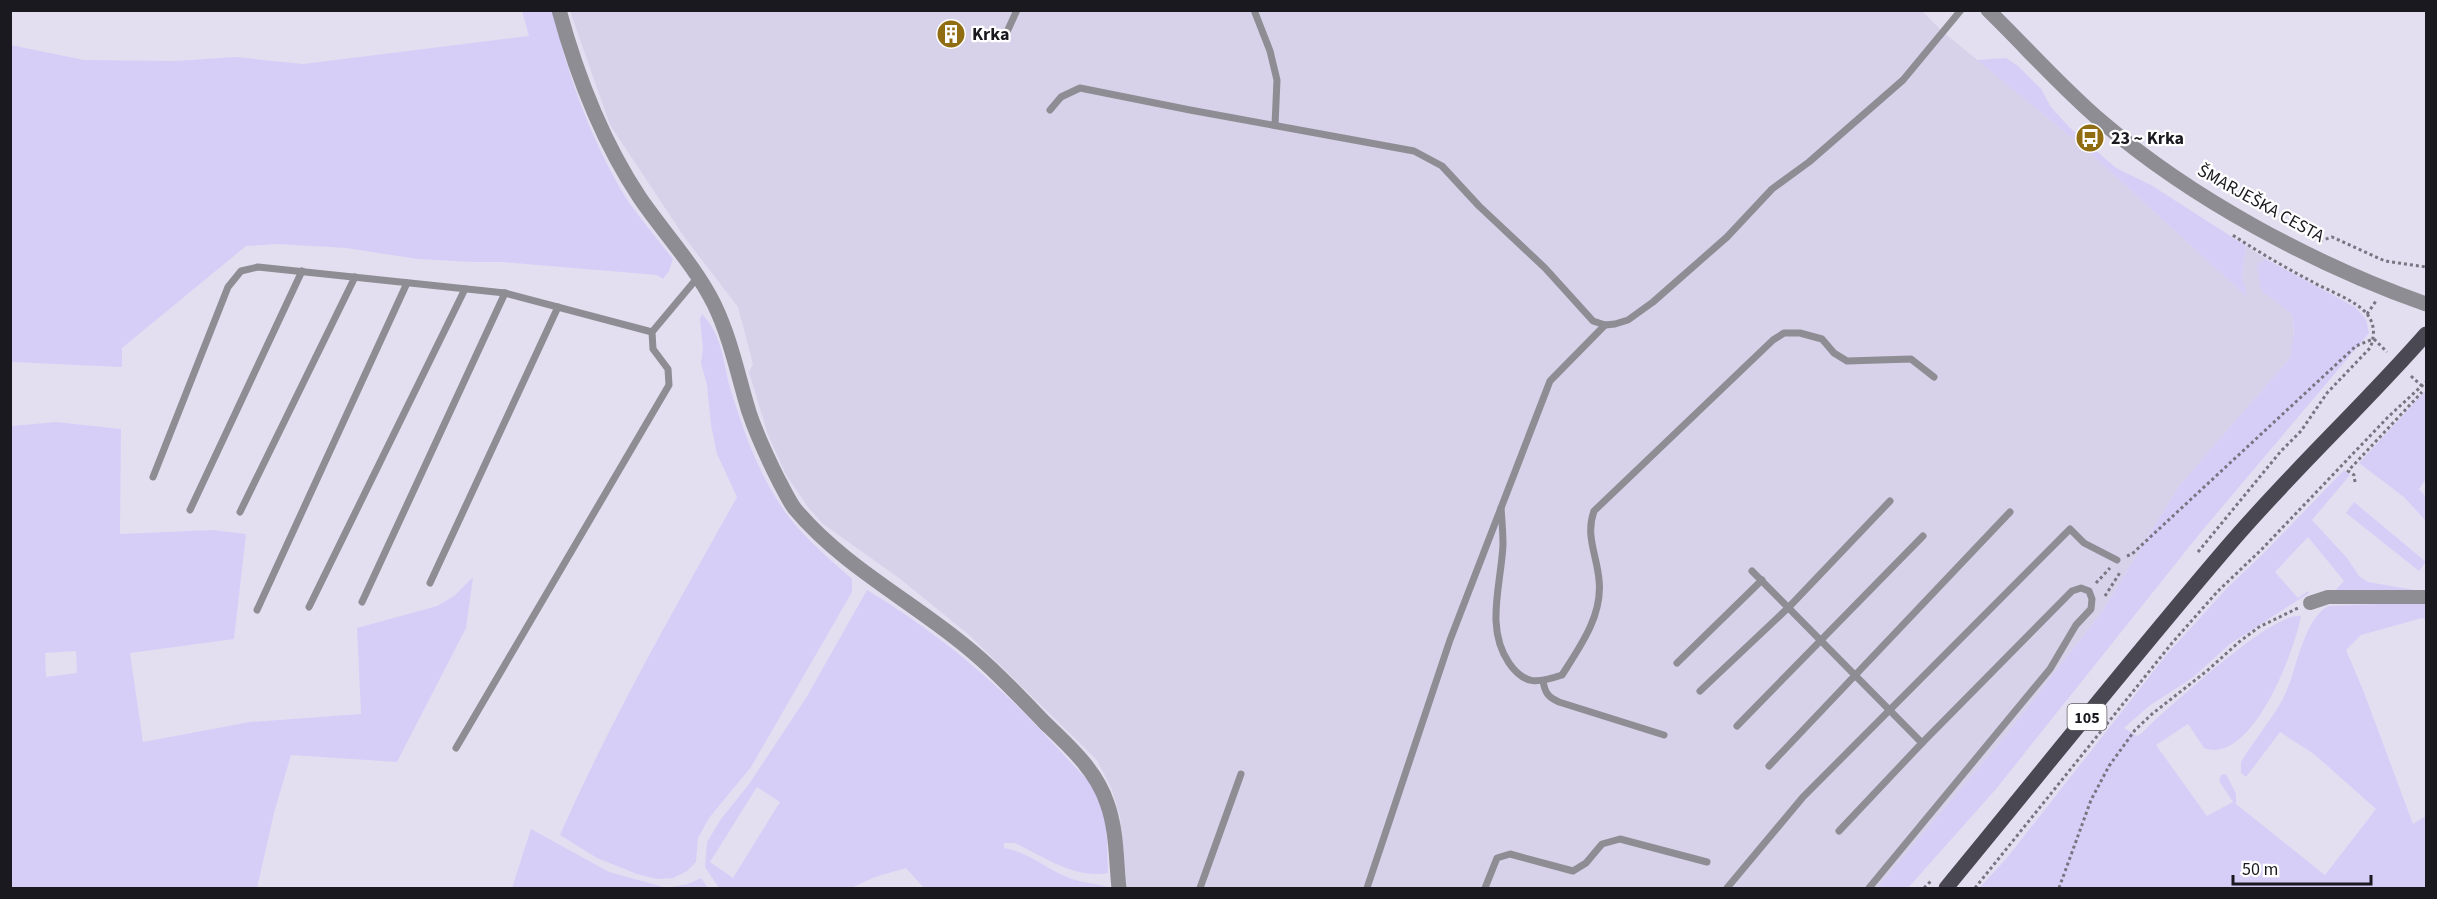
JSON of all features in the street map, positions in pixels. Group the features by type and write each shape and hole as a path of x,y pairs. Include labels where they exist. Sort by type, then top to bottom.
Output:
{"main road":[{"name":"105","path":"1946,888 2228,545 2297,469 2427,334"}],"street":[{"path":"559,10 566,37 599,127 612,153 641,199 707,290 726,332 749,413 767,459 794,507 827,543 963,644 1073,750 1099,784 1107,802 1112,819 1119,888"},
{"name":"ŠMARJEŠKA CESTA","path":"1988,10 2102,122 2176,177 2279,239 2384,289 2427,304"},
{"path":"2310,603 2328,597 2427,597"}],"lane":[{"path":"1006,34 1017,10"},
{"path":"1254,10 1270,51 1277,80 1275,125"},
{"path":"1050,110 1061,97 1080,88 1190,111 1414,151 1442,166 1479,206 1545,268 1593,321 1605,325 1628,320 1653,302 1727,237 1772,189 1809,162 1903,80 1961,10"},
{"path":"153,477 228,287 241,271 258,267 505,293 652,332"},
{"path":"190,510 302,271"},
{"path":"240,512 355,277"},
{"path":"456,748 669,385 668,369 652,349 652,332 698,277"},
{"path":"257,610 407,283"},
{"path":"309,607 465,289"},
{"path":"362,602 505,293"},
{"path":"430,583 558,307"},
{"path":"1367,888 1450,640 1550,381 1605,325"},
{"path":"1501,508 1503,546 1496,595 1498,645 1515,671 1526,680 1543,681 1562,675 1590,628 1596,611 1599,581 1591,548 1589,523 1594,511 1773,340 1784,333 1800,333 1822,339 1834,353 1847,361 1911,359 1934,377"},
{"path":"1700,691 1788,607 1890,501"},
{"path":"1769,766 2010,512"},
{"path":"1727,888 1803,797 2070,529 2084,543 2117,560"},
{"path":"1737,726 1923,536"},
{"path":"1752,571 1922,743"},
{"path":"1677,663 1762,580"},
{"path":"1839,831 2072,591 2081,588 2089,591 2092,599 2091,609 2076,625 2050,669 1869,888"},
{"path":"1543,681 1544,691 1549,698 1664,735"},
{"path":"1200,888 1241,774"},
{"path":"1485,888 1497,858 1510,854 1573,871 1586,863 1602,843 1620,839 1707,861"}],"path":[{"path":"2227,231 2360,307 2373,326 2374,339 2370,348 2327,393 2301,431 2281,451"},
{"path":"2332,237 2385,261 2427,267"},
{"path":"2100,603 2132,554 2356,346 2374,339"},
{"path":"1975,888 2172,643 2388,417 2427,382"},
{"path":"2355,482 2354,475 2349,471 2422,392"},
{"path":"2089,591 2117,560 2132,554"},
{"path":"2060,888 2091,800 2109,766 2135,730 2252,632 2310,603"}],"shaded area":[{"path":"522,11 553,11 574,84 603,157 628,201 673,259 663,279 657,275 502,262 418,259 346,248 278,244 246,246 122,348 122,367 11,362 11,45 84,60 175,61 236,57 303,64 529,36"},
{"name":"Krka","path":"570,11 1922,11 1942,31 2088,151 2246,296 2242,275 2246,246 2266,259 2257,265 2292,314 2294,341 2290,358 2179,486 2103,610 2006,735 1877,888 1127,888 1120,817 1112,790 1097,760 968,634 899,578 823,524 786,475 767,432 749,372 753,364 738,307 685,238 610,125"},
{"path":"2006,58 2018,66 2041,89 2051,107 2069,127 2116,168 2151,185 2246,246 2242,275 2247,297 2088,151 1977,60"},
{"path":"2266,259 2355,307 2366,319 2369,333 2201,532 1996,789 1908,888 1877,888 2006,735 2103,610 2179,486 2290,358 2294,334 2292,314 2261,290 2257,264"},
{"path":"702,314 719,342 729,383 751,448 776,499 818,549 852,579 852,592 751,767 709,818 698,838 696,862 687,871 673,878 657,879 637,874 597,858 560,835 622,706 737,497 717,454 711,425 707,385 701,363 703,348 700,319"},
{"path":"2426,390 2426,479 2419,489 2426,497 2426,521 2404,497 2359,463"},
{"path":"56,422 121,429 120,534 213,530 246,534 234,639 130,653 143,742 250,722 361,714 357,628 437,606 454,596 473,577 466,628 397,762 291,755 274,813 257,888 11,888 11,426","holes":["76,651 77,673 46,677 45,653"]},
{"path":"2344,470 2350,475 2312,520 2347,558 2359,576 2368,582 2426,592 2334,592 2344,581 2308,537 2275,572 2298,598 2308,591 2309,593 2230,644 2192,678 2149,706 2124,728 2137,736 2249,641 2287,618 2301,616 2290,654 2268,702 2239,740 2222,749 2204,748 2188,724 2156,745 2207,816 2233,802 2219,781 2221,775 2226,774 2236,794 2236,804 2325,875 2376,809 2314,754 2280,732 2246,777 2241,773 2241,762 2280,704 2291,680 2305,637 2319,614 2328,606 2426,602 2426,620 2422,618 2361,635 2346,650 2413,824 2426,816 2426,888 1979,888 2006,859 2167,654 2228,587"},
{"path":"2354,502 2426,562 2419,571 2346,513"},
{"path":"867,590 896,608 947,645 995,685 1079,771 1099,798 1105,821 1108,873 1084,873 1072,870 1015,843 1004,843 1004,848 1022,853 1072,879 1109,888 924,888 906,868 875,877 851,888 719,888 705,867 707,842 806,698","holes":["757,787 780,802 733,878 710,862"]},
{"path":"531,829 609,872 667,888 512,888"},
{"path":"701,878 708,888 667,888 688,884"}],"place":[{"name":"Krka","path":"951,34"},
{"name":"23 ~ Krka","path":"2090,138"}]}
